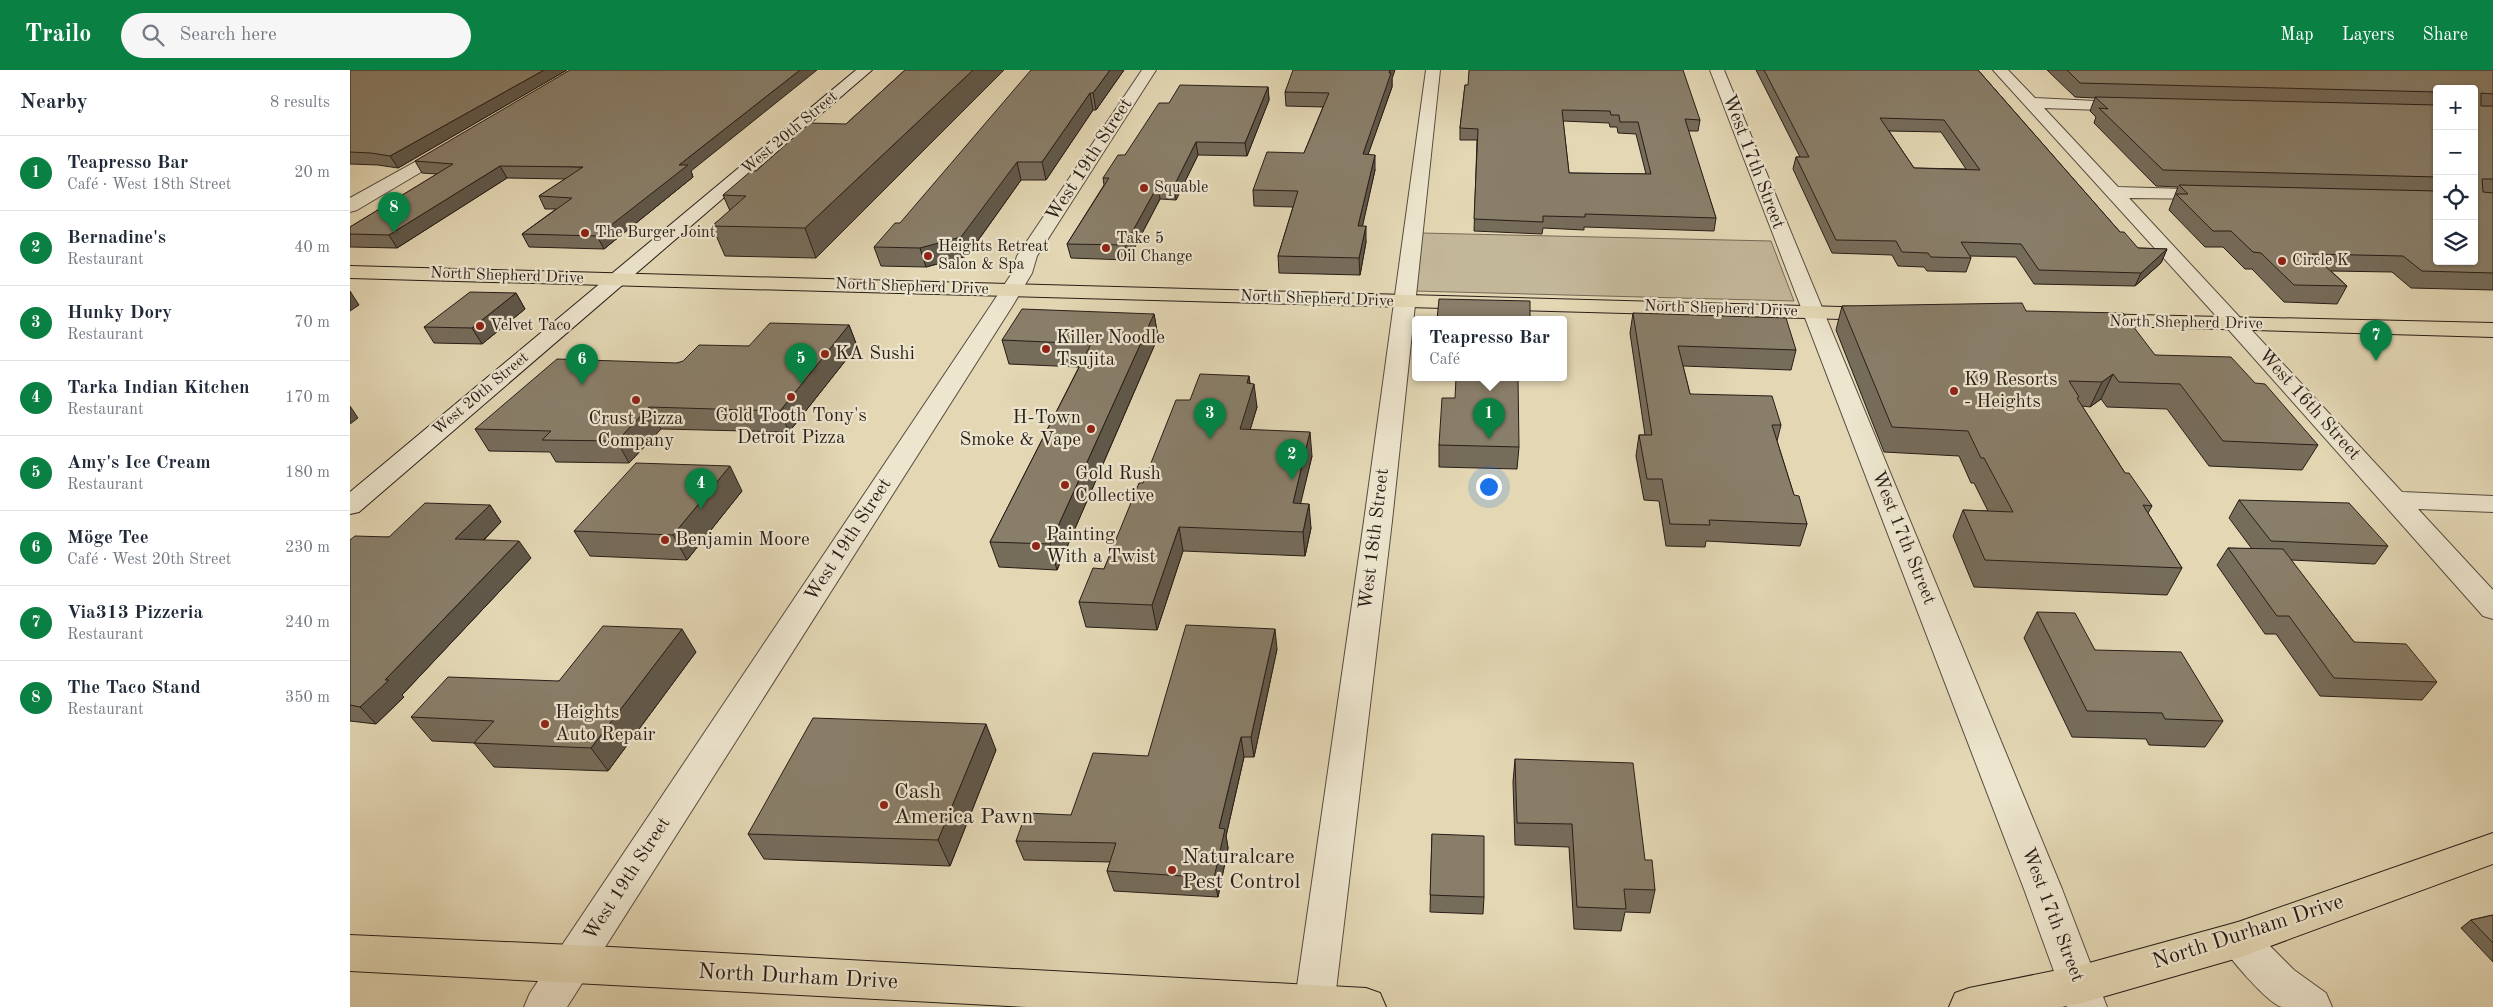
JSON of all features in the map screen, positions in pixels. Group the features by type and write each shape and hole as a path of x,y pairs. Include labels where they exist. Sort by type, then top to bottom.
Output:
{"main road":[{"name":"North Shepherd Drive","path":"350,272 1898,314"},
{"name":"North Shepherd Drive","path":"2070,320 2493,330"},
{"name":"North Durham Drive","path":"1969,1007 2082,996 2493,848"},
{"name":"North Durham Drive","path":"350,953 573,963 1314,1006 1366,1007"}],"street":[{"name":"West 20th Street","path":"350,506 864,70"},
{"name":"West 19th Street","path":"544,1007 1022,273 1027,256 1149,70"},
{"name":"West 18th Street","path":"1314,1006 1433,70"},
{"name":"West 17th Street","path":"1717,70 2043,889 2082,996"},
{"name":"West 16th Street","path":"2000,70 2236,324 2493,609"},
{"path":"2031,103 2150,106"},
{"path":"350,206 462,140"},
{"path":"2113,192 2228,195"},
{"path":"2395,500 2493,504"},
{"path":"2238,940 2280,983 2312,1007"}],"shaded area":[{"path":"1421,233 1771,241 1794,301 1414,291"}],"building":[{"path":"350,70 544,70 390,156 350,152"},
{"path":"570,70 800,70 679,165 688,165 597,236 522,234 572,198 539,196 583,167 500,166 389,235 350,234 350,227 453,164 415,161"},
{"path":"905,70 973,70 805,228 712,226 746,196 723,195 751,171 756,171 810,123 846,124"},
{"path":"1031,70 1110,70 1093,93 1090,93 1042,162 1017,162 961,237 920,248 874,247 895,223 900,223"},
{"path":"1293,70 1390,70 1389,73 1391,73 1363,154 1375,155 1358,226 1366,226 1359,258 1278,256 1298,191 1253,190 1267,152 1304,153 1329,93 1285,92"},
{"path":"1469,70 1683,70 1700,120 1685,119 1716,218 1585,214 1585,217 1543,216 1543,222 1474,219 1478,129 1460,128 1465,85 1468,85","holes":["1562,110 1610,111 1611,115 1619,115 1620,122 1638,122 1651,174 1569,173"]},
{"path":"1764,70 1978,70 2120,232 2124,232 2138,248 2167,249 2141,273 2039,270 2021,244 1961,242 1971,258 1931,257 1928,253 1902,252 1896,241 1836,240 1796,157 1809,157","holes":["1880,118 1944,120 1980,170 1914,168"]},
{"path":"2067,70 2493,70 2493,94 2481,93 2481,106 2493,106 2493,179 2482,179 2483,192 2493,193 2493,273 2422,271 2403,256 2312,254 2347,286 2294,285 2261,253 2253,252 2231,231 2213,231 2176,194 2188,194 2179,185 2433,191 2433,265 2478,265 2478,85 2433,85 2433,92 2080,83"},
{"path":"1180,85 1268,87 1245,143 1196,142 1174,186 1158,185 1125,245 1067,244 1109,178 1103,178 1118,155 1125,155 1159,103 1169,103"},
{"path":"2095,97 2433,105 2433,177 2163,170 2099,108 2108,109"},
{"path":"470,292 516,293 472,328 424,327"},
{"path":"1439,299 1530,301 1530,316 1437,316"},
{"path":"2022,303 2026,311 2123,313 2155,355 2231,357 2255,383 2265,384 2318,445 2223,441 2180,384 2119,382 2113,374 2102,382 2069,381 2079,397 2077,398 2125,473 2129,473 2152,506 2143,505 2182,568 1985,560 1963,510 2013,512 1984,458 1981,458 1968,431 1892,427 1842,306"},
{"path":"1022,309 1154,314 1050,544 990,542 1091,344 1002,340"},
{"path":"1633,313 1786,318 1796,350 1678,346 1690,394 1772,396 1781,425 1772,425 1794,495 1799,496 1807,524 1709,520 1710,525 1670,524 1662,479 1647,479 1639,435 1652,435"},
{"path":"770,323 849,325 780,411 649,407 617,441 542,440 551,431 475,429 557,359 677,363 683,361 699,345 749,346"},
{"path":"1200,374 1249,376 1247,383 1254,384 1240,429 1310,432 1293,503 1309,504 1303,532 1179,527 1152,605 1079,602 1093,568 1104,569 1139,483 1143,483 1176,400 1190,400"},
{"path":"1456,381 1518,381 1519,447 1439,445 1442,398 1455,398"},
{"path":"636,463 730,466 673,535 574,531"},
{"path":"2239,500 2349,503 2388,546 2271,541"},
{"path":"425,503 490,505 455,539 519,541 385,680 389,680 360,707 350,705 350,540 355,536 389,537"},
{"path":"2228,548 2283,549 2354,642 2406,644 2437,682 2334,678 2289,616 2277,616"},
{"path":"2037,612 2075,613 2095,650 2181,652 2223,721 2165,719 2162,713 2087,711"},
{"path":"1186,625 1275,629 1251,737 1241,737 1219,828 1225,829 1214,878 1107,871 1116,843 1016,841 1026,813 1071,815 1093,753 1148,756"},
{"path":"603,626 682,629 591,748 474,743 494,721 411,717 448,677 559,681"},
{"name":"Cash America Pawn","path":"813,718 986,724 938,840 748,834"},
{"path":"1515,759 1633,763 1645,860 1652,860 1655,890 1624,889 1626,909 1577,907 1572,824 1517,823"},
{"path":"1432,834 1484,836 1484,897 1430,895"},
{"path":"2493,915 2493,943 2471,920"}],"place":[{"name":"Squable","path":"1144,188"},
{"name":"The Taco Stand","path":"394,233"},
{"name":"The Burger Joint","path":"585,233"},
{"name":"Take 5 Oil Change","path":"1106,248"},
{"name":"Heights Retreat Salon & Spa","path":"928,256"},
{"name":"Circle K","path":"2282,261"},
{"name":"Velvet Taco","path":"480,326"},
{"name":"Killer Noodle Tsujita","path":"1046,349"},
{"name":"KA Sushi","path":"825,354"},
{"name":"Via313 Pizzeria","path":"2376,361"},
{"name":"Amy's Ice Cream","path":"801,384"},
{"name":"Möge Tee","path":"582,385"},
{"name":"K9 Resorts - Heights","path":"1954,391"},
{"name":"Gold Tooth Tony's Detroit Pizza","path":"791,397"},
{"name":"Crust Pizza Company","path":"636,400"},
{"name":"H-Town Smoke & Vape","path":"1091,429"},
{"name":"Hunky Dory","path":"1210,439"},
{"name":"Teapresso Bar","path":"1489,439"},
{"name":"Bernadine's","path":"1292,480"},
{"name":"Gold Rush Collective","path":"1065,485"},
{"name":"Tarka Indian Kitchen","path":"701,509"},
{"name":"Benjamin Moore","path":"665,540"},
{"name":"Painting With a Twist","path":"1036,546"},
{"name":"Heights Auto Repair","path":"545,724"},
{"name":"Cash America Pawn","path":"884,805"},
{"name":"Naturalcare Pest Control","path":"1172,870"}]}
